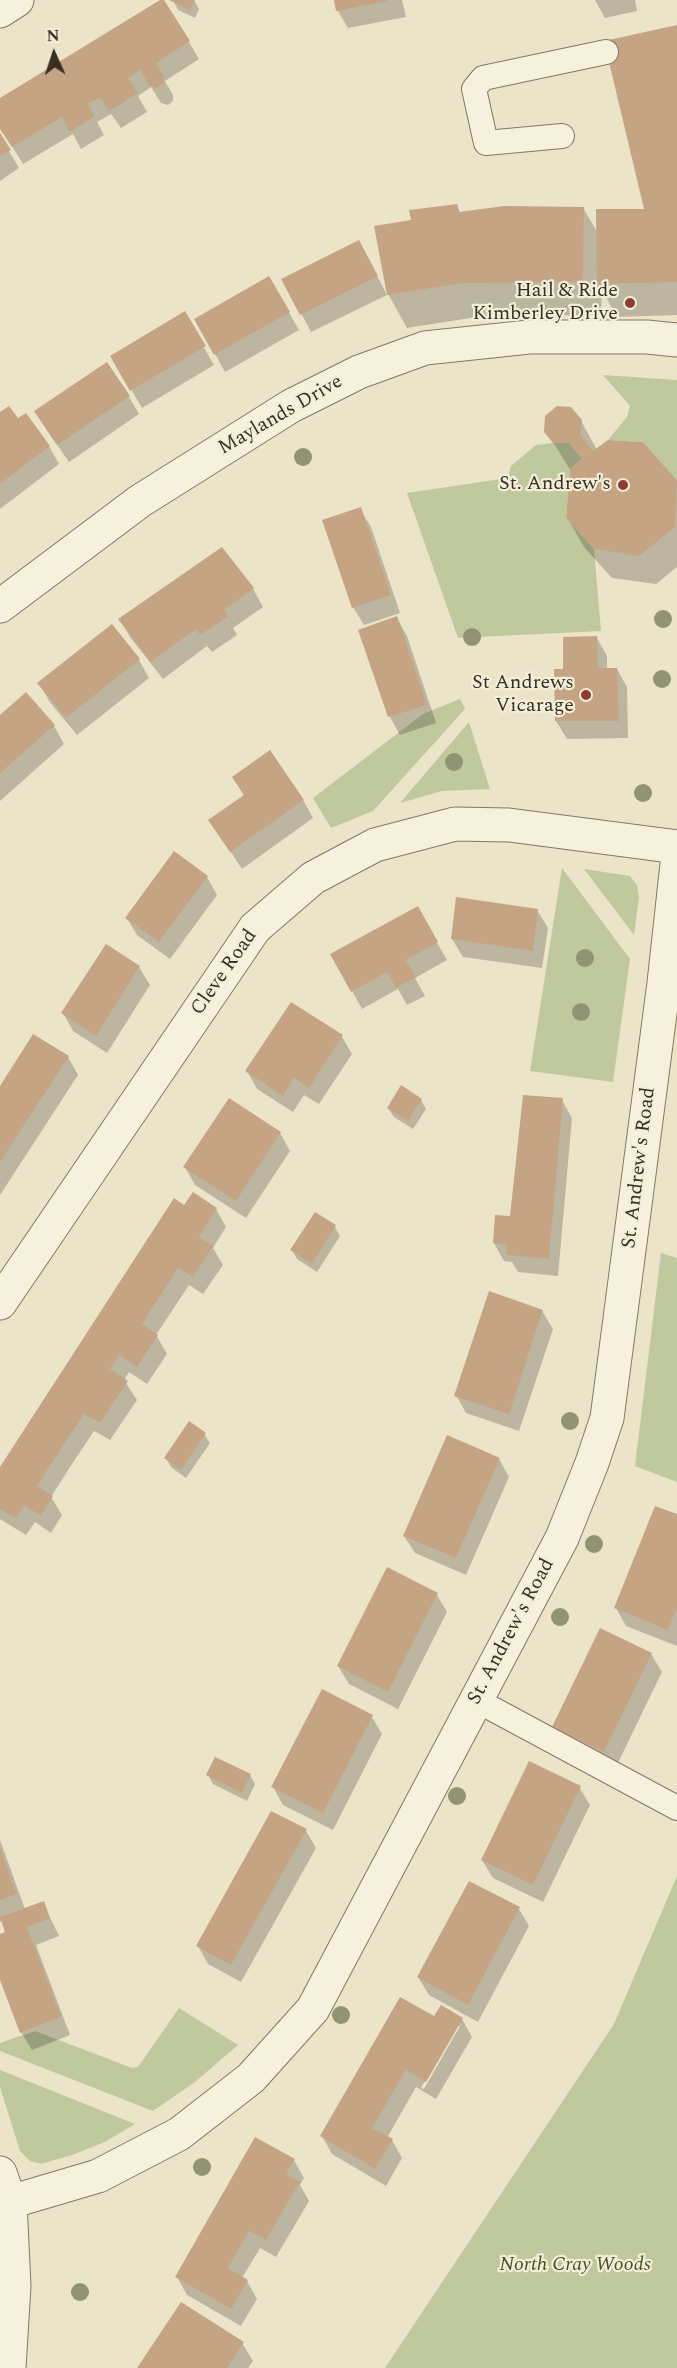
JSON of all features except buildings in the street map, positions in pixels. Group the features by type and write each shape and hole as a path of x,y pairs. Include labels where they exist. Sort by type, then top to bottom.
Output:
{"street":[{"path":"0,11 16,0"},
{"name":"Maylands Drive","path":"0,606 140,501 291,406 359,372 425,348 529,337 647,337 677,340"},
{"name":"Cleve Road","path":"0,1303 255,928 313,878 375,845 455,824 509,825 677,847"},
{"name":"St. Andrew's Road","path":"5,2187 98,2176 179,2134 251,2078 313,2009 562,1538 607,1418 664,983 677,864"},
{"path":"5,2187 14,2286 9,2368"}],"lane":[{"path":"561,136 486,143 474,89 483,78 606,52"},
{"path":"476,1700 677,1808"}],"green space":[{"path":"603,375 677,380 677,480 643,442 608,440 627,417 630,406"},
{"path":"569,443 582,459 570,469 566,518 594,549 601,631 458,638 407,493 508,478 511,466 536,445"},
{"path":"460,699 465,709 373,811 331,828 313,798 423,714"},
{"path":"469,722 490,789 442,791 400,803"},
{"path":"562,868 630,959 613,1082 530,1071"},
{"path":"584,869 630,876 637,885 639,897 634,935"},
{"path":"661,1253 677,1258 677,1482 635,1466"},
{"name":"North Cray Woods","path":"677,1876 677,2368 385,2368 614,2024"},
{"path":"179,2008 238,2045 195,2082 153,2111 0,2051 0,2043 35,2031 132,2068 138,2067"},
{"path":"0,2070 135,2124 105,2142 72,2155 41,2164 30,2161 20,2151 0,2087"}],"place":[{"name":"Hail & Ride Kimberley Drive","path":"630,303"},
{"name":"St. Andrew's","path":"623,485"},
{"name":"St Andrews Vicarage","path":"586,695"}]}
